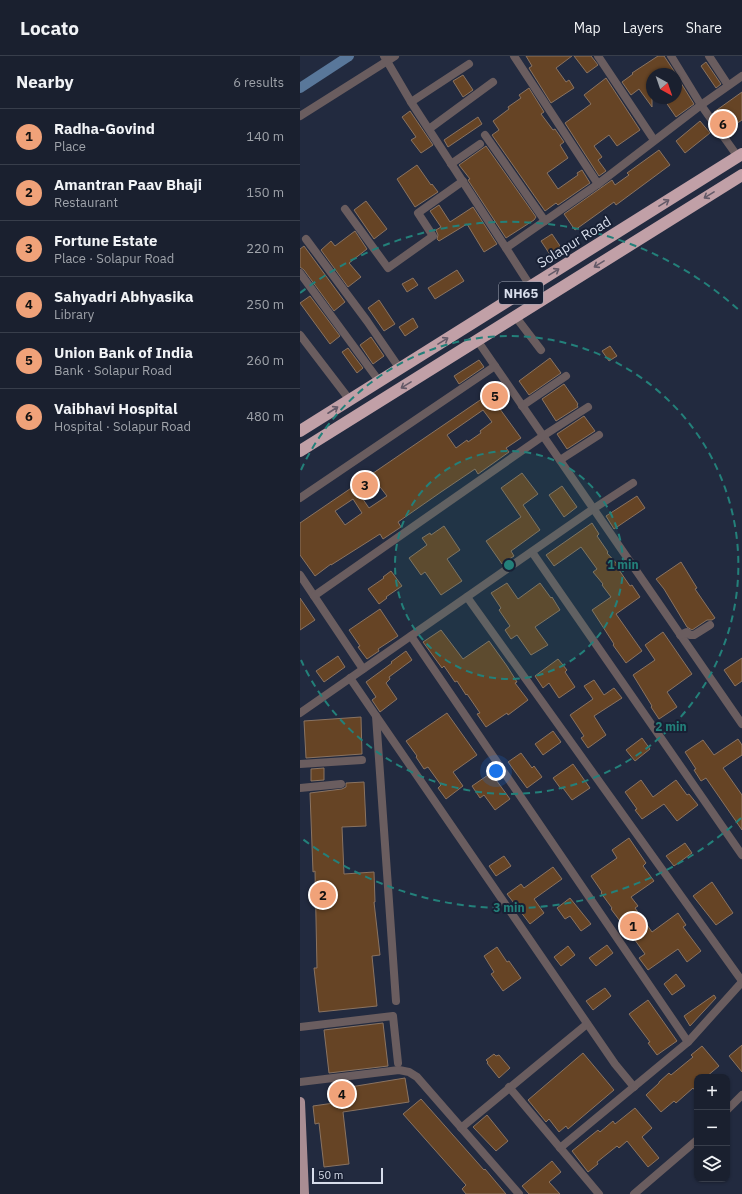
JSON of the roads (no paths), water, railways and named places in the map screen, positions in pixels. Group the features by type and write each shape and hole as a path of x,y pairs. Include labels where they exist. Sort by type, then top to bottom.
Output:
{"highway":[{"name":"Solapur Road","path":"300,431 740,155"},
{"name":"NH65","path":"300,451 742,174"}],"main road":[{"path":"300,1102 304,1194"}],"street":[{"path":"514,56 598,184"},
{"path":"598,56 654,140"},
{"path":"671,56 701,105 740,155"},
{"path":"709,56 728,85"},
{"path":"300,116 389,58 411,102 530,287"},
{"path":"411,102 469,64"},
{"path":"506,248 598,184 654,140 742,76"},
{"path":"429,129 493,82"},
{"path":"485,136 544,221"},
{"path":"452,164 480,144"},
{"path":"345,209 388,268 433,236 418,213 463,181"},
{"path":"306,239 368,321 400,369"},
{"path":"300,273 380,381"},
{"path":"515,316 541,350"},
{"path":"300,335 349,399"},
{"path":"477,340 742,724"},
{"path":"300,498 495,366"},
{"path":"522,406 566,376"},
{"path":"314,596 543,436 588,407"},
{"path":"560,460 599,435"},
{"path":"300,713 593,509 633,483"},
{"path":"532,552 742,855"},
{"path":"300,574 363,669"},
{"path":"467,597 742,981 688,1042 560,1148"},
{"path":"680,635 687,632 690,635 694,635 710,625"},
{"path":"411,636 688,1042"},
{"path":"350,678 587,1024 615,1064 634,1087"},
{"path":"376,716 396,1001"},
{"path":"300,764 362,760"},
{"path":"300,788 341,784"},
{"path":"300,1027 393,1016 398,1063"},
{"path":"461,1128 587,1024"},
{"path":"300,1082 399,1070 409,1072 417,1078 519,1194"},
{"path":"509,1087 599,1194"},
{"path":"730,1107 742,1095"},
{"path":"634,1194 694,1143"},
{"path":"300,1192 304,1194"}],"waterway":[{"path":"300,88 349,56"}],"place":[{"name":"Vaibhavi Hospital","path":"723,124"},
{"name":"Union Bank of India","path":"495,396"},
{"name":"Fortune Estate","path":"365,485"},
{"name":"Amantran Paav Bhaji","path":"323,895"},
{"name":"Radha-Govind","path":"633,926"},
{"name":"Sahyadri Abhyasika","path":"342,1094"}]}
